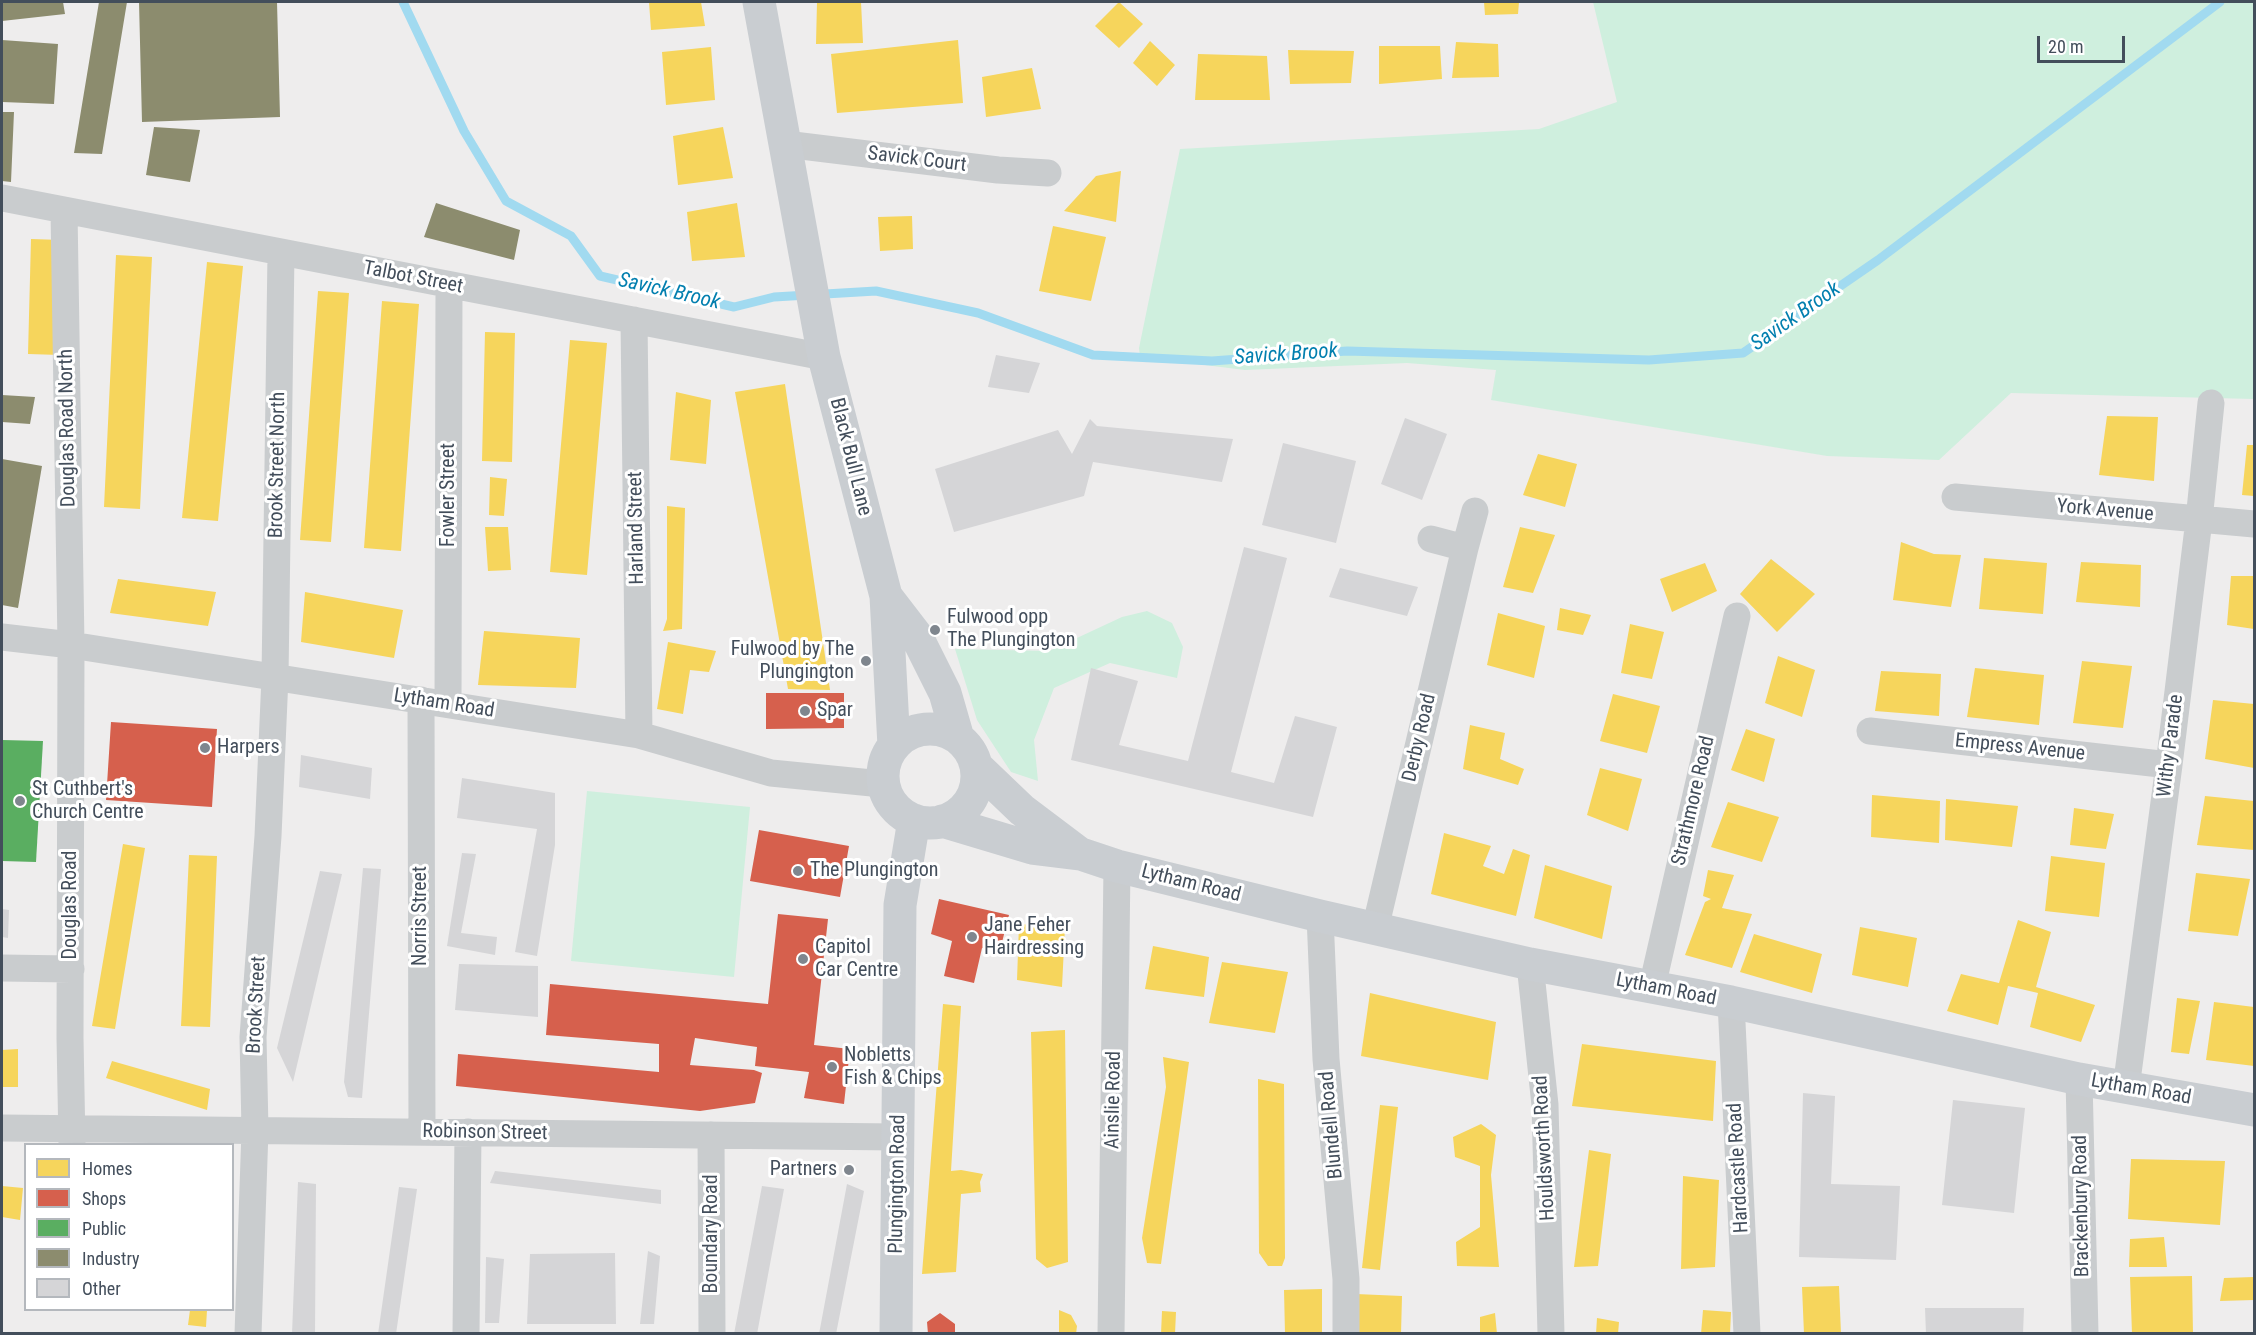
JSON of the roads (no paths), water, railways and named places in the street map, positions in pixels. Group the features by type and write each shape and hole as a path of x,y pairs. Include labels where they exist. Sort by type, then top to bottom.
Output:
{"street":[{"path":"759,2 785,144"},
{"name":"Savick Court","path":"785,144 998,170 1048,172"},
{"name":"Black Bull Lane","path":"785,144 824,357 886,596 894,746"},
{"name":"Talbot Street","path":"2,198 64,212 824,357"},
{"name":"Douglas Road North","path":"64,212 71,645"},
{"name":"Brook Street North","path":"275,677 281,253"},
{"name":"Fowler Street","path":"448,705 449,285"},
{"name":"Harland Street","path":"634,320 639,735"},
{"name":"Withy Parade","path":"2126,1088 2169,765 2211,404"},
{"name":"York Avenue","path":"1955,496 2254,524"},
{"name":"Derby Road","path":"1375,929 1475,512"},
{"path":"1431,539 1466,548"},
{"name":"Black Bull Lane","path":"886,596 916,635 945,693 958,738"},
{"name":"Strathmore Road","path":"1652,987 1737,616"},
{"name":"Lytham Road","path":"2,637 71,645 639,735 771,773 872,783 883,778"},
{"name":"Douglas Road","path":"71,645 70,1038 72,1136"},
{"name":"Brook Street","path":"248,1334 242,1222 255,1130 253,1038 268,836 275,677"},
{"name":"Norris Street","path":"421,700 422,1132"},
{"path":"924,729 942,730 958,738 970,750 977,767 976,787 968,805 952,818 928,820 898,811 887,796 883,778 885,761 894,746 907,734 924,729"},
{"name":"Empress Avenue","path":"1870,731 2169,765"},
{"name":"Lytham Road","path":"977,767 1022,810 1081,854"},
{"name":"Lytham Road","path":"928,820 1032,848 1081,854 1117,866 1320,916 1530,964 1731,1002 2079,1079 2254,1110"},
{"name":"Plungington Road","path":"896,1334 900,905 928,820"},
{"name":"Ainslie Road","path":"1111,1334 1117,866"},
{"name":"Blundell Road","path":"1320,916 1326,1059 1346,1279 1346,1334"},
{"name":"Houldsworth Road","path":"1530,964 1545,1105 1551,1334"},
{"path":"2,968 71,969"},
{"name":"Hardcastle Road","path":"1731,1002 1747,1334"},
{"name":"Brackenbury Road","path":"2079,1079 2085,1334"},
{"name":"Robinson Street","path":"2,1128 72,1136 255,1130 899,1137"},
{"path":"466,1334 468,1132"},
{"name":"Boundary Road","path":"711,1135 712,1334"}],"waterway":[{"name":"Savick Brook","path":"403,2 464,131 506,201 571,236 600,276 734,307 774,297 876,291 978,313 1093,355 1212,361 1347,351 1649,360 1743,353 1878,260 2220,2"}],"place":[{"name":"Fulwood opp The Plungington","path":"935,630"},
{"name":"Fulwood by The Plungington","path":"866,661"},
{"name":"Spar","path":"805,711"},
{"name":"Harpers","path":"205,748"},
{"name":"St Cuthbert's Church Centre","path":"20,801"},
{"name":"The Plungington","path":"798,871"},
{"name":"Jane Feher Hairdressing","path":"972,937"},
{"name":"Capitol Car Centre","path":"803,959"},
{"name":"Nobletts Fish & Chips","path":"832,1067"},
{"name":"Partners","path":"849,1170"}]}
